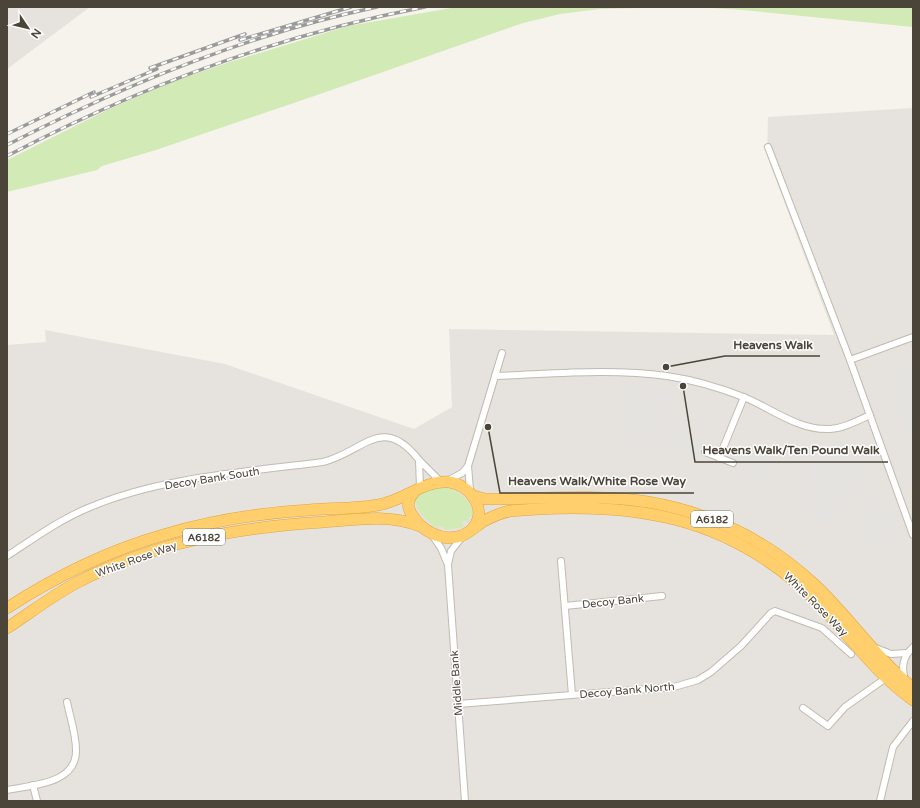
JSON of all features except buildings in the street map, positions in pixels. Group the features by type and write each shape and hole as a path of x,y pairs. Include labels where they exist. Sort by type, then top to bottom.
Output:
{"highway":[{"name":"White Rose Way","path":"7,608 66,573 110,552 161,535 237,517 378,505 393,502 417,490 443,482 457,484 472,495 485,499 601,498 648,502 686,511 723,523 761,543 786,561 832,601 910,685"},
{"name":"White Rose Way","path":"417,490 408,503 410,511 421,527"},
{"path":"469,531 478,519 479,512 472,495"},
{"name":"White Rose Way","path":"7,628 78,582 142,555 194,539 241,529 368,519 401,520 446,538 469,531 497,514 510,511 604,508 650,513 710,529 742,544 788,575 818,603 886,678 913,700"}],"street":[{"path":"768,148 850,360 913,535"},
{"path":"850,360 913,337"},
{"path":"472,495 468,484 468,466 502,353"},
{"path":"495,376 637,373 688,380 744,398 808,428 830,429 842,427 870,415"},
{"path":"719,458 744,398"},
{"name":"Decoy Bank South","path":"7,556 45,530 88,508 118,496 206,477 323,462 341,457 368,440 382,437 403,444 443,482"},
{"path":"705,452 733,463"},
{"path":"417,490 419,460"},
{"path":"443,482 462,473 468,466"},
{"name":"Middle Bank","path":"465,801 448,565 451,551 455,544 469,531"},
{"name":"Middle Bank","path":"431,533 441,548 448,565"},
{"path":"561,562 572,695"},
{"name":"Decoy Bank","path":"565,606 662,596"},
{"name":"Decoy Bank North","path":"458,704 674,687 698,680 724,662 771,613 775,611 822,628 850,654"},
{"path":"873,646 891,654 907,653"},
{"path":"910,685 902,666 907,653 913,647"},
{"path":"803,708 828,726 845,707 886,678"},
{"path":"7,790 57,780 67,772 75,762 76,750 67,702"},
{"path":"880,801 893,747 913,720"},
{"path":"33,785 37,801"}],"shaded area":[{"path":"7,7 90,7 7,69"},
{"path":"913,108 913,801 7,801 7,345 46,342 45,330 225,364 414,429 452,407 449,329 834,335 767,156 768,117"},
{"path":"910,367 913,369 912,449 885,376"},
{"path":"626,382 670,391 669,393 672,395 664,448 627,443 623,440 624,431 619,429"},
{"path":"677,417 689,422 687,436 708,445 702,460 667,447"},
{"path":"835,439 873,467 861,486 896,512 898,522 878,549 852,529 870,503 858,493 850,490 845,498 849,501 830,525 795,499 808,480 805,476"},
{"path":"735,444 776,460 764,486 728,472 736,457 730,454"}],"green space":[{"path":"457,7 683,7 600,9 560,14 523,23 156,150 102,166 97,170 7,192 7,160 107,110 174,81 230,62 348,26"},
{"path":"697,7 913,7 913,27 743,10"},
{"path":"441,487 452,490 463,496 470,505 472,517 470,516 468,523 465,520 462,522 464,527 445,530 445,528 438,526 437,528 424,517 417,507 415,502 416,497 420,493"}],"railway":[{"path":"240,40 351,7"},
{"path":"7,145 96,102 141,82 188,64 281,32 329,18 377,7"},
{"path":"7,156 107,108 210,66 316,32 425,7"},
{"path":"150,68 245,34"},
{"path":"91,97 157,69"},
{"path":"7,134 94,92"}],"place":[{"name":"Heavens Walk","path":"666,367"},
{"name":"Heavens Walk/Ten Pound Walk","path":"683,386"},
{"name":"Heavens Walk/White Rose Way","path":"488,427"}]}
